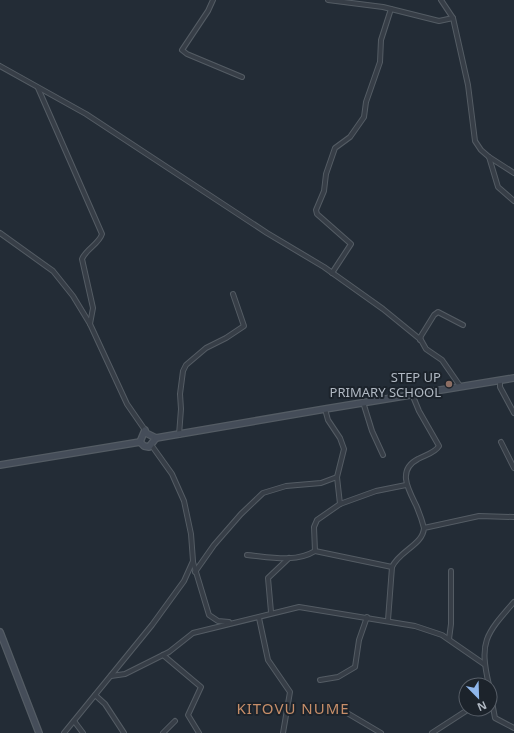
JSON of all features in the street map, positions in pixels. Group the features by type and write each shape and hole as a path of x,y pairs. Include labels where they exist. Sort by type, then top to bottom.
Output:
{"street":[{"path":"213,0 208,11 182,50 187,54 242,77"},
{"path":"328,0 391,9 439,21 453,18"},
{"path":"441,0 453,18 468,85 476,141 481,150 514,173"},
{"path":"332,273 352,244 317,214 316,210 324,191 326,174 335,148 350,137 364,117 366,102 380,62 381,40 391,9"},
{"path":"0,66 86,114 267,233 332,273 383,309 420,340 426,349 442,360 460,386"},
{"path":"38,88 102,234 100,239 84,254 82,259 93,308 90,324"},
{"path":"490,157 498,187 514,201"},
{"path":"0,233 53,271 73,296 90,324 127,404 146,433 156,438 325,408 514,378"},
{"path":"179,435 182,409 180,394 183,370 186,365 206,348 226,338 244,326 233,294"},
{"path":"420,340 434,315 438,312 463,326"},
{"path":"500,380 500,387 514,413"},
{"path":"388,620 392,567 396,560 422,537 424,528 418,510 406,485 407,470 410,464 435,451 439,446 419,411 412,394"},
{"path":"363,402 372,431 383,455"},
{"path":"325,408 330,425 342,443 344,449 338,477 340,504"},
{"path":"140,442 145,430"},
{"path":"152,446 156,438"},
{"path":"140,442 144,446 152,446"},
{"path":"0,465 140,442"},
{"path":"501,442 514,468"},
{"path":"152,446 172,474 184,500 191,534 195,572 209,615 218,621 233,622"},
{"path":"195,572 214,545 241,514 263,493 286,486 324,482 338,477"},
{"path":"315,551 315,522 340,504 376,491 406,485"},
{"path":"424,528 478,516 514,518"},
{"path":"247,555 289,558 305,556 315,551 392,567"},
{"path":"271,612 268,578 289,558"},
{"path":"64,733 152,625 184,581 193,561"},
{"path":"449,639 451,624 452,571"},
{"path":"487,677 483,649 486,639 514,602"},
{"path":"111,676 125,674 163,655 174,649 193,633 233,622 259,618 271,612 299,607 388,620 415,626 449,639 484,664"},
{"path":"320,680 338,677 354,667 357,663 360,640 367,617"},
{"path":"259,618 268,660 290,692 283,733"},
{"path":"0,632 40,733"},
{"path":"163,655 201,686 188,715 199,733"},
{"path":"95,695 104,704 124,733"},
{"path":"342,710 381,733"},
{"path":"432,733 458,716"},
{"path":"495,717 514,728"},
{"path":"74,721 83,733"},
{"path":"163,733 175,722"}],"place":[{"name":"STEP UP PRIMARY SCHOOL","path":"449,384"}],"district":[{"name":"KITOVU NUME","path":"293,709"}]}
